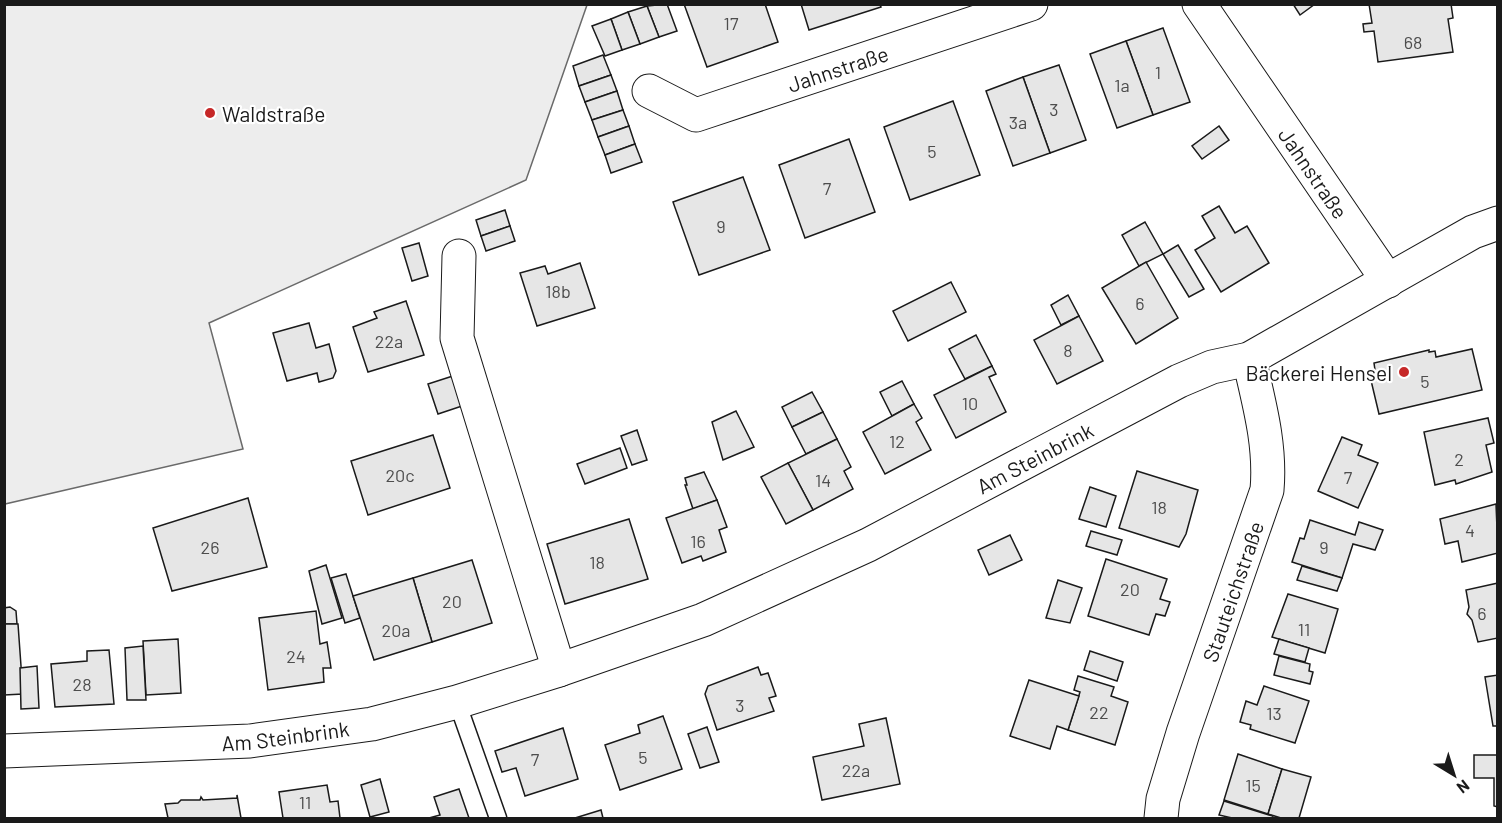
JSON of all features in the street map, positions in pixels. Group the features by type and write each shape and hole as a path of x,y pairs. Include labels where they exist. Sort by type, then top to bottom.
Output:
{"street":[{"name":"Jahnstraße","path":"650,91 696,115 1031,4"},
{"name":"Jahnstraße","path":"1199,4 1388,281"},
{"name":"Am Steinbrink","path":"4,752 250,741 372,724 457,702 559,670 703,620 868,545 1179,381 1212,368 1249,359 1473,232 1497,223"},
{"path":"459,256 457,338 559,670"},
{"name":"Stauteichstraße","path":"1161,819 1164,799 1183,733 1267,490 1269,461 1266,437 1249,359"}],"lane":[{"path":"457,702 498,819"}],"shaded area":[{"path":"4,5 587,5 526,180 209,323 243,449 5,504"}],"building":[{"path":"667,4 677,31 659,37 647,6"},
{"path":"684,4 765,4 778,42 707,67"},
{"path":"801,4 880,4 881,7 809,30"},
{"path":"1293,4 1315,4 1300,15"},
{"path":"1369,4 1451,4 1453,18 1448,19 1453,52 1378,62 1374,31 1364,32 1363,24 1372,23"},
{"path":"647,6 659,37 640,44 628,12"},
{"path":"628,12 640,44 622,50 611,19"},
{"path":"611,19 622,50 605,56 592,26"},
{"path":"1163,28 1190,102 1153,115 1126,41"},
{"path":"1126,41 1153,115 1117,128 1090,54"},
{"path":"603,55 611,75 579,86 573,66"},
{"path":"1059,65 1086,140 1050,153 1023,77"},
{"path":"611,75 617,91 585,102 579,86"},
{"path":"1023,77 1050,153 1013,166 986,91"},
{"path":"617,91 623,110 592,120 585,102"},
{"path":"953,101 980,175 910,200 884,127"},
{"path":"623,110 629,126 598,137 592,120"},
{"path":"629,126 635,144 605,155 598,137"},
{"path":"1219,126 1229,140 1202,159 1192,146"},
{"path":"849,139 875,212 805,238 779,165"},
{"path":"635,144 642,162 611,173 605,155"},
{"path":"743,177 770,250 699,275 673,202"},
{"path":"1219,206 1235,233 1247,226 1269,263 1221,292 1195,250 1215,238 1202,216"},
{"path":"505,210 510,226 481,236 476,220"},
{"path":"1145,222 1163,254 1139,266 1122,235"},
{"path":"510,226 515,241 486,251 481,236"},
{"path":"419,243 428,276 412,281 402,248"},
{"path":"1178,245 1204,289 1189,297 1163,254"},
{"path":"1146,262 1178,318 1136,344 1102,288"},
{"path":"580,263 595,308 537,326 520,273 545,266 548,274"},
{"path":"951,282 966,312 908,341 893,311"},
{"path":"1068,295 1079,316 1061,325 1051,305"},
{"path":"406,301 424,355 368,372 353,327 377,318 374,312"},
{"path":"1079,316 1103,361 1057,384 1034,340"},
{"path":"309,323 316,348 329,344 336,371 333,378 319,382 317,373 287,381 273,333"},
{"path":"976,335 992,366 965,379 949,349"},
{"path":"1472,349 1482,390 1379,414 1369,372 1375,370 1374,363 1429,350 1429,352 1435,351 1436,357"},
{"path":"992,366 996,374 989,377 1006,412 956,438 934,395"},
{"path":"459,374 468,404 438,414 428,384"},
{"path":"902,381 914,404 892,416 880,392"},
{"path":"812,392 823,412 792,427 782,407"},
{"path":"914,404 922,418 916,422 931,450 885,474 863,432"},
{"path":"736,411 754,447 723,460 712,422"},
{"path":"823,412 837,439 806,454 792,427"},
{"path":"1488,418 1494,443 1486,445 1492,472 1456,484 1455,480 1435,485 1424,432"},
{"path":"637,430 647,460 632,465 621,436"},
{"path":"433,435 450,488 368,515 351,461"},
{"path":"1342,437 1362,445 1358,455 1378,463 1358,508 1318,491"},
{"path":"837,439 851,467 844,471 853,489 813,510 788,463"},
{"path":"620,448 627,468 585,484 577,464"},
{"path":"788,463 813,510 786,524 761,477"},
{"path":"1137,471 1198,490 1186,534 1179,547 1119,528"},
{"path":"704,472 717,500 693,509 685,478"},
{"path":"1090,487 1116,496 1106,527 1079,519"},
{"path":"248,498 267,567 172,591 153,528"},
{"path":"717,500 727,527 719,530 726,552 703,561 701,556 682,563 666,518"},
{"path":"1496,504 1498,553 1462,562 1458,541 1445,544 1440,519"},
{"path":"629,519 648,579 565,604 547,544"},
{"path":"1310,520 1355,535 1359,522 1383,530 1375,550 1353,544 1342,578 1292,562 1300,538 1304,539"},
{"path":"1091,531 1122,540 1117,555 1086,546"},
{"path":"1010,535 1022,560 989,575 978,550"},
{"path":"1106,559 1167,579 1160,599 1170,602 1165,616 1156,614 1149,635 1088,616"},
{"path":"472,560 492,623 432,642 413,578"},
{"path":"326,565 342,618 322,624 309,571"},
{"path":"1302,566 1342,578 1337,591 1297,580"},
{"path":"346,574 360,618 345,623 331,578"},
{"path":"413,578 432,642 374,660 353,596"},
{"path":"1058,580 1082,588 1070,623 1046,618"},
{"path":"1498,583 1498,638 1478,642 1472,620 1467,614 1469,607 1466,590"},
{"path":"1288,594 1338,609 1325,653 1272,637"},
{"path":"10,607 16,611 17,624 4,624 4,608"},
{"path":"316,611 320,644 327,642 331,668 323,668 324,682 268,690 259,618"},
{"path":"4,624 18,624 23,694 4,695"},
{"path":"178,639 181,693 146,695 143,641"},
{"path":"1279,639 1309,648 1305,662 1274,654"},
{"path":"143,646 146,700 127,700 125,648"},
{"path":"109,650 114,704 55,707 51,664 87,661 87,651"},
{"path":"1090,651 1123,662 1117,681 1084,670"},
{"path":"1279,656 1310,664 1309,671 1313,672 1310,684 1274,675"},
{"path":"37,666 39,708 21,709 20,668"},
{"path":"758,667 761,675 768,673 776,696 769,698 774,711 717,730 705,694 708,686"},
{"path":"1498,675 1498,726 1493,726 1485,677"},
{"path":"1078,676 1114,687 1111,696 1128,702 1115,745 1068,730 1080,692 1074,690"},
{"path":"1029,680 1079,696 1068,730 1057,726 1050,749 1010,736"},
{"path":"1264,686 1309,701 1295,743 1250,729 1251,725 1240,722 1246,701 1257,705"},
{"path":"663,716 682,769 620,790 605,745 640,733 638,725"},
{"path":"886,718 900,784 822,800 813,757 864,746 859,724"},
{"path":"707,727 719,762 700,768 688,734"},
{"path":"563,728 578,779 525,796 516,768 502,772 495,751"},
{"path":"1238,754 1282,769 1268,814 1224,800"},
{"path":"1474,755 1498,755 1498,807 1494,806 1494,778 1474,778"},
{"path":"1282,769 1311,777 1299,818 1281,818 1268,814"},
{"path":"380,779 389,812 370,817 361,785"},
{"path":"327,785 330,802 338,801 340,818 283,818 279,792"},
{"path":"459,789 469,818 429,818 440,815 434,797"},
{"path":"237,795 241,818 168,818 165,804 178,803 181,800 200,800 201,797 203,800 237,798"},
{"path":"1224,801 1273,816 1272,818 1232,818 1219,815"},
{"path":"601,810 603,818 575,818"}],"place":[{"name":"Waldstraße","path":"210,113"},
{"name":"Bäckerei Hensel","path":"1404,372"}]}
